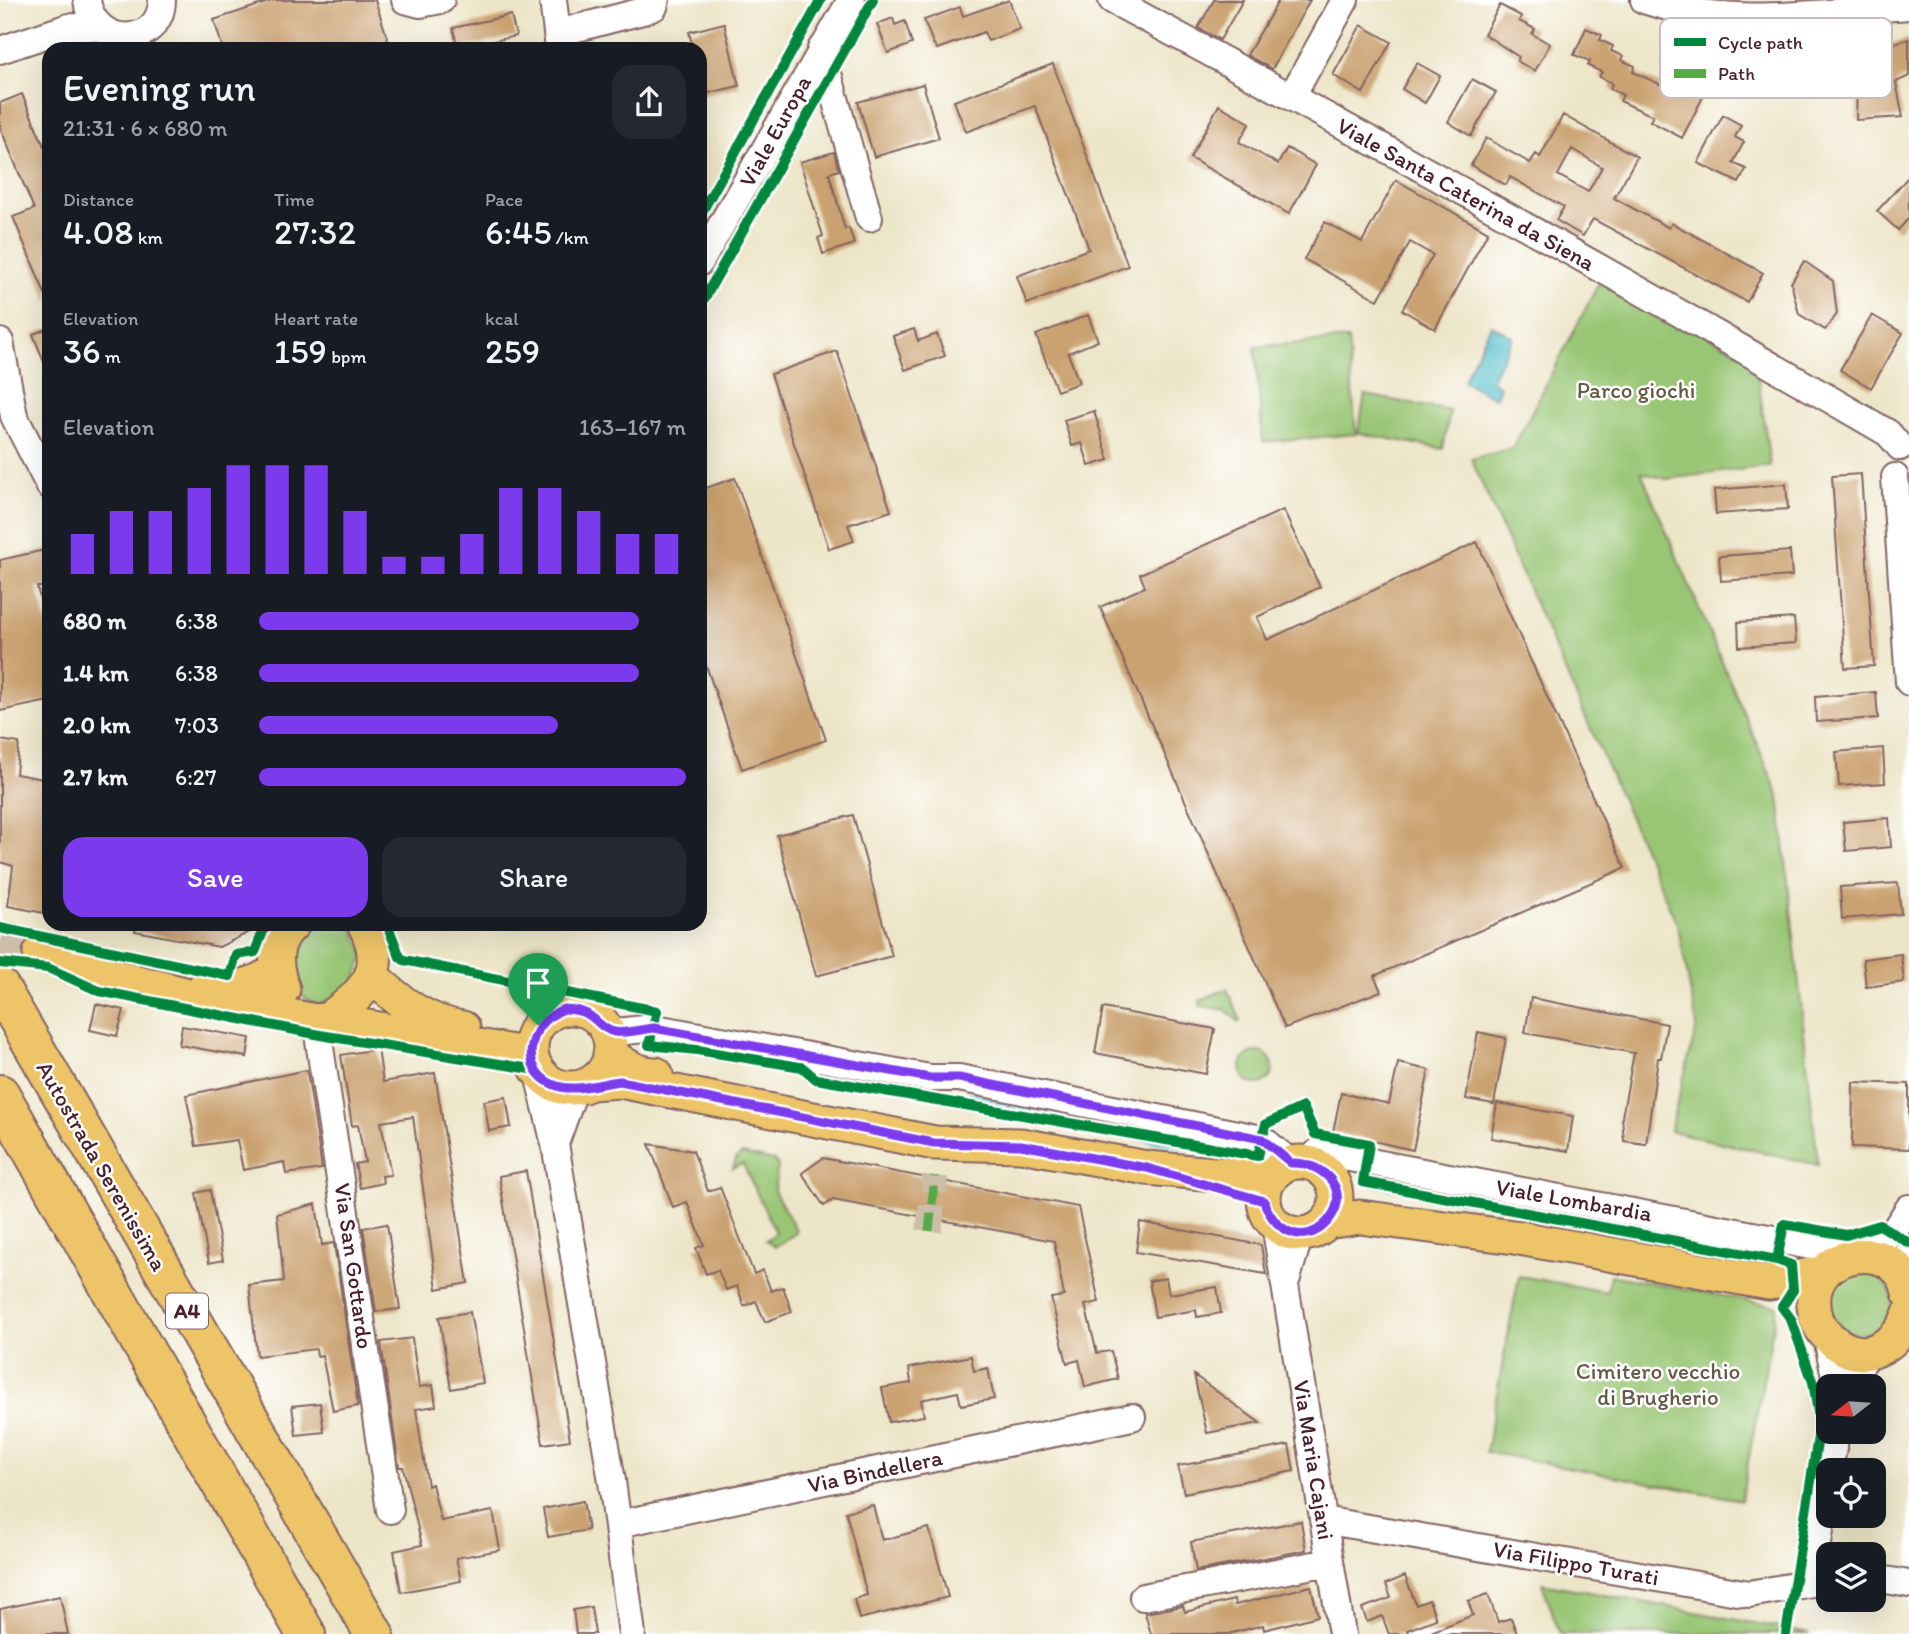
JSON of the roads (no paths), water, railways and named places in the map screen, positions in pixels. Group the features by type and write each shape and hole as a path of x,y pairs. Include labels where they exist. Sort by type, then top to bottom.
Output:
{"highway":[{"name":"Autostrada Serenissima","path":"0,988 374,1634"},
{"name":"A4","path":"0,1094 306,1634"}],"main road":[{"path":"287,931 280,943 276,970 283,989 317,1020"},
{"path":"317,1020 361,993 372,976 375,954 367,931"},
{"path":"40,953 105,974 216,1002 519,1053 536,1066 547,1081 560,1087 583,1086 604,1071 608,1041 594,1016 572,1009 549,1014 538,1025 532,1037 536,1066"},
{"path":"105,974 240,988 260,982 276,970"},
{"path":"372,976 396,999 425,1017 456,1027 490,1032 515,1032 538,1025"},
{"name":"Viale Lombardia","path":"608,1041 625,1066 647,1074 678,1076 932,1121 978,1126 1021,1145"},
{"name":"Viale Lombardia","path":"583,1086 620,1081 934,1143 1021,1145 1296,1197 1360,1217 1514,1237 1769,1283 1801,1302 1821,1327 1846,1350 1867,1352"},
{"path":"1821,1327 1815,1286 1841,1262 1890,1263 1906,1273"},
{"name":"Viale Lombardia","path":"1769,1283 1841,1262"},
{"path":"1867,1352 1890,1343 1906,1327"}],"street":[{"path":"69,27 87,0"},
{"path":"87,0 93,20 118,38"},
{"path":"0,50 69,27 118,38 143,33 151,37 162,0"},
{"path":"405,0 420,4 441,0"},
{"path":"553,0 559,41 654,7 656,0"},
{"name":"Viale Europa","path":"709,224 851,0"},
{"name":"Viale Santa Caterina da Siena","path":"1112,0 1292,96 1816,391 1905,444"},
{"path":"1292,96 1345,0"},
{"path":"1644,0 1661,6 1749,17 1909,6"},
{"path":"821,49 869,218"},
{"path":"0,342 14,416 42,471"},
{"path":"1905,444 1902,484 1909,682"},
{"name":"Via San Gottardo","path":"317,1020 390,1510"},
{"path":"608,1041 615,1032 654,1028 930,1078 972,1080 1262,1139 1296,1197"},
{"path":"536,1066 555,1144 618,1524 632,1634"},
{"path":"555,1144 583,1086"},
{"name":"Viale Lombardia","path":"1296,1197 1318,1152 1831,1250 1841,1262"},
{"name":"Via Maria Cajani","path":"1296,1197 1285,1286 1330,1562 1335,1633"},
{"path":"1841,1262 1894,1231 1909,1208"},
{"path":"1821,1327 1834,1374"},
{"path":"1858,1374 1867,1352"},
{"name":"Via Bindellera","path":"618,1524 1132,1418"},
{"name":"Via Filippo Turati","path":"1323,1520 1749,1594 1816,1582"},
{"path":"1143,1597 1330,1562"},
{"path":"1886,1580 1909,1584"}],"water":[{"path":"1491,325 1513,337 1491,381 1500,387 1495,398 1463,381"}],"waterway":[{"path":"972,1100 1244,1151"},
{"path":"1371,1177 1509,1202"}],"tunnel":[{"path":"0,946 40,953"},
{"path":"929,1231 935,1176"}],"park label":[{"name":"Parco giochi","path":"1636,390"},
{"name":"Cimitero vecchio di Brugherio","path":"1658,1384"}]}
